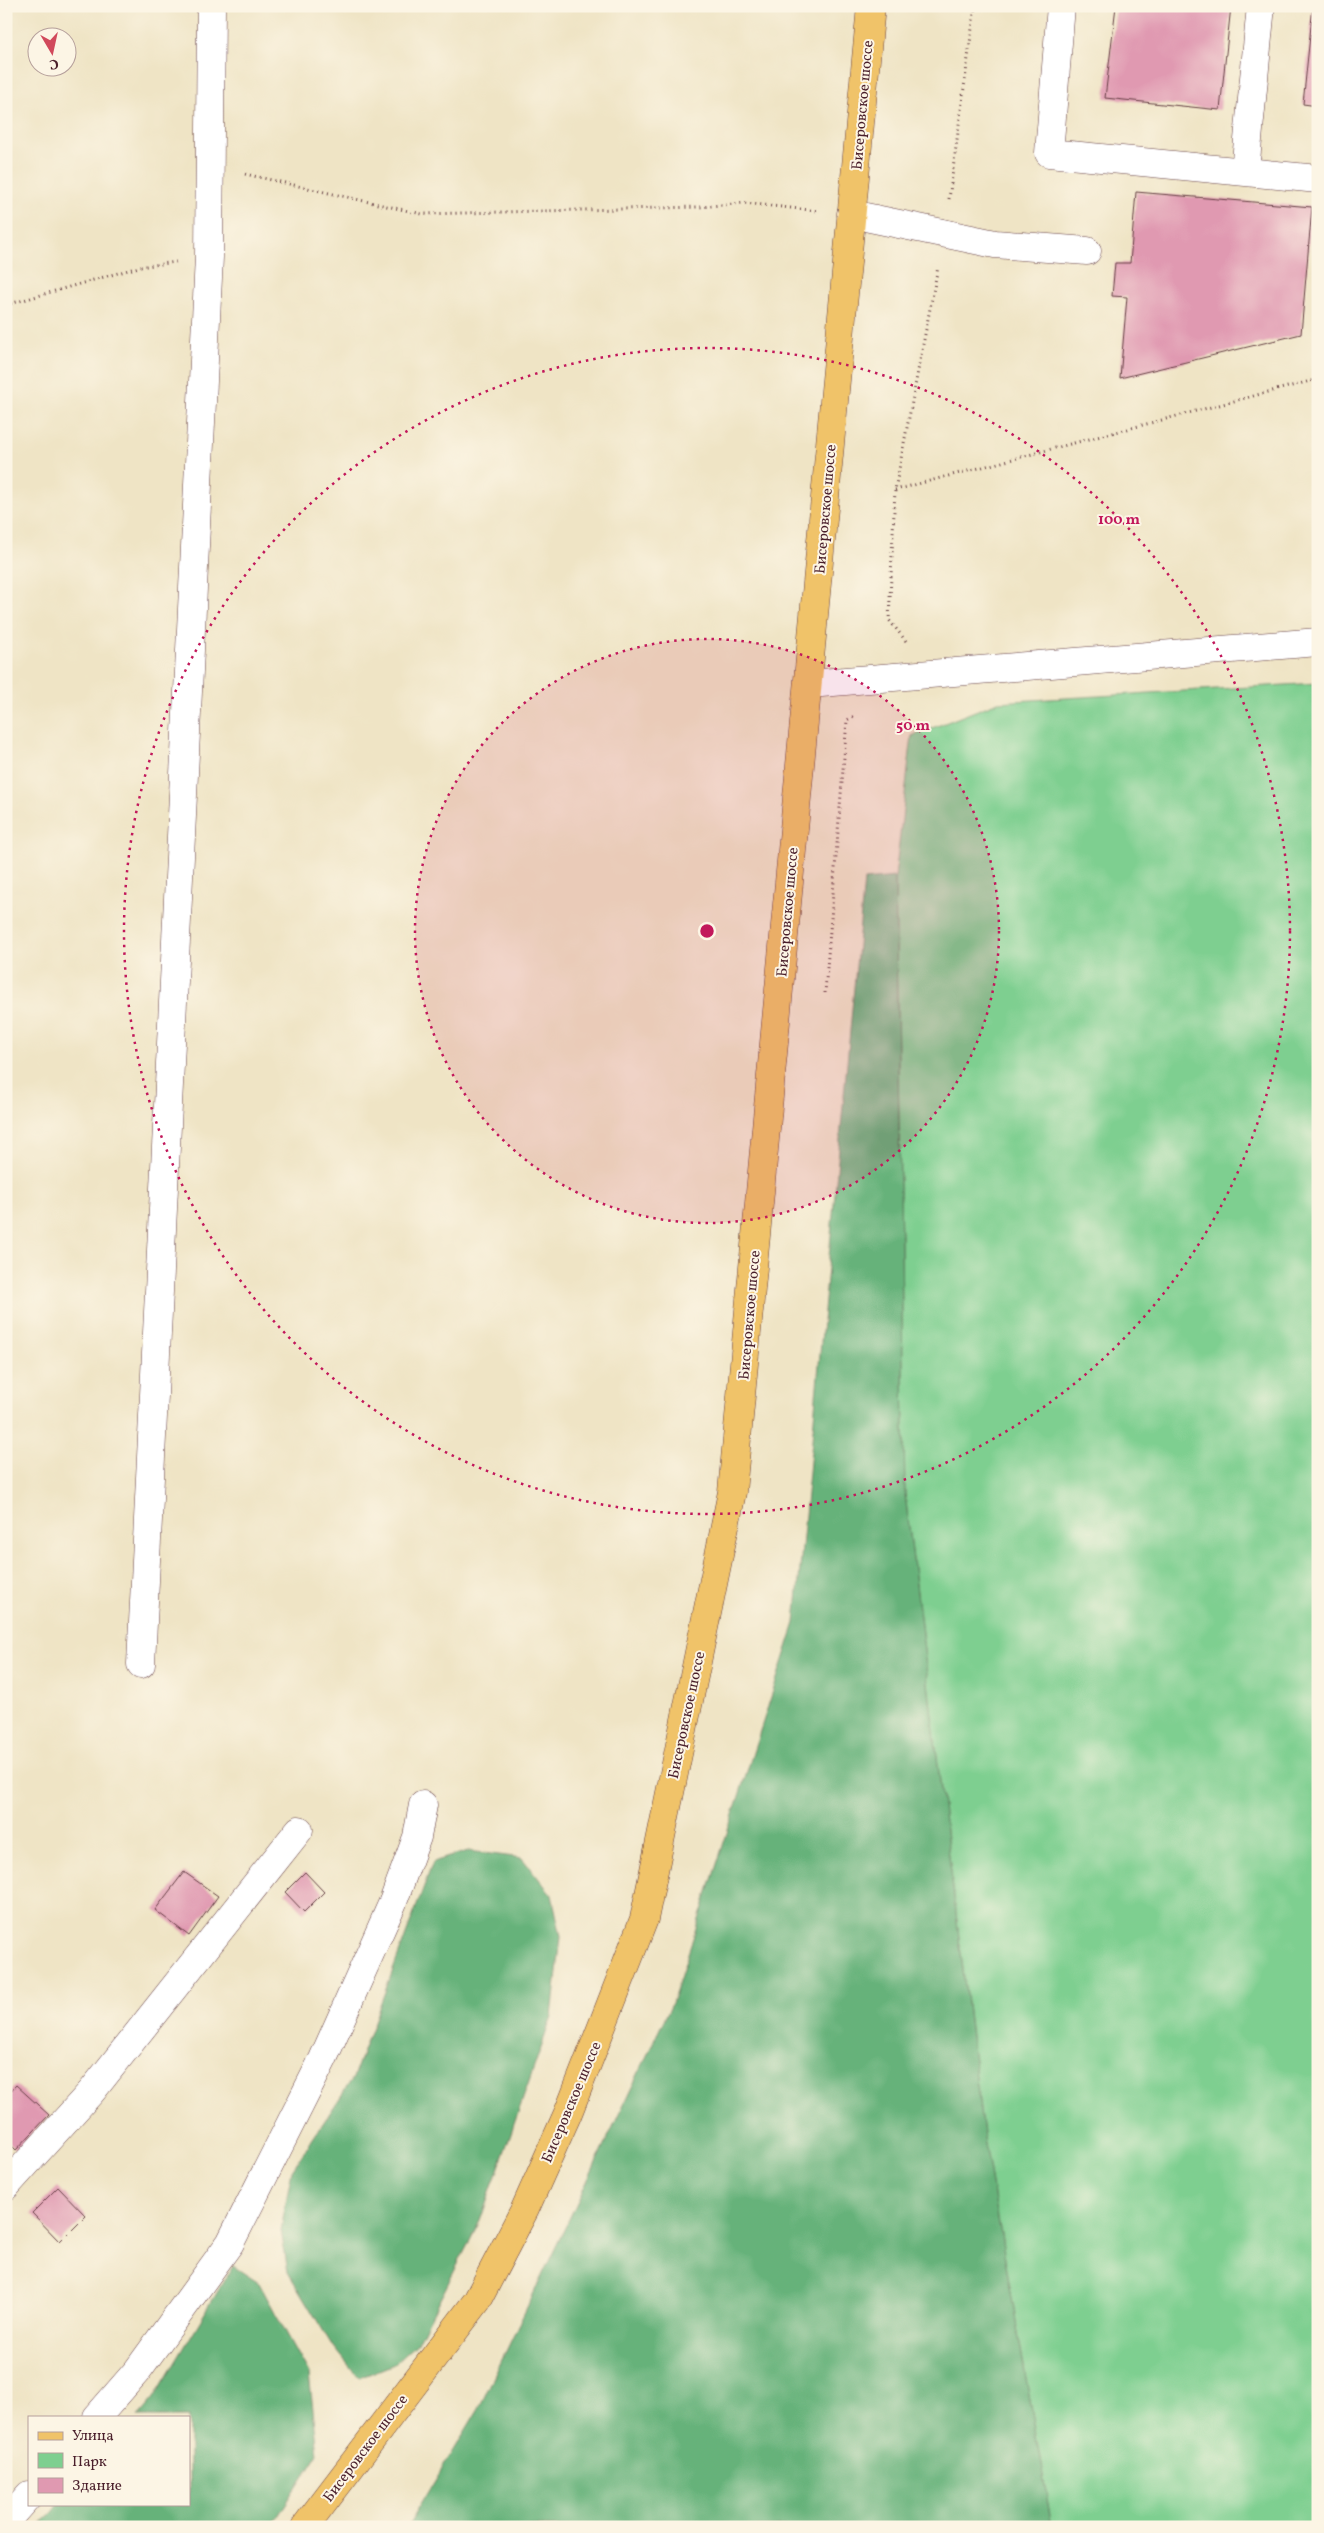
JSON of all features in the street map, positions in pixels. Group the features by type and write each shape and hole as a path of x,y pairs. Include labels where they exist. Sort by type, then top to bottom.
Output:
{"main road":[{"name":"Бисеровское шоссе","path":"305,2527 477,2301 525,2209 568,2113 608,2016 644,1919 732,1492 871,6"}],"street":[{"path":"141,1664 208,257 211,6"},
{"path":"1061,6 1049,153 1318,179"},
{"path":"1246,172 1261,6"},
{"path":"852,214 995,244 1086,250"},
{"path":"809,684 1318,642"},
{"path":"98,2416 137,2371 230,2243 323,2059 394,1902 417,1837 423,1805"},
{"path":"6,2186 92,2091 299,1830"},
{"path":"6,2521 28,2496"}],"path":[{"path":"932,675 889,620 895,490 945,232 975,6"},
{"path":"209,166 422,214 744,203 852,214"},
{"path":"6,305 139,267 208,257"},
{"path":"895,490 1318,379"},
{"path":"825,993 847,720 855,715"}],"green space":[{"path":"1318,683 1318,2527 1052,2527 982,2127 905,1494 895,877 912,736 998,702"},
{"path":"895,877 905,1494 982,2127 1052,2527 407,2527 479,2408 672,2003 795,1623 864,880"},
{"path":"468,1851 522,1858 552,1895 561,1937 552,2016 480,2221 418,2342 394,2364 359,2378 330,2342 288,2272 281,2230 292,2170 353,2078 433,1862"},
{"path":"233,2266 259,2283 309,2374 318,2454 271,2527 39,2527 57,2506 190,2506 190,2416 139,2416 154,2398"}],"building":[{"path":"1116,6 1231,6 1220,110 1105,98"},
{"path":"1313,6 1318,6 1318,106 1303,104"},
{"path":"1136,192 1312,207 1301,334 1120,378 1127,297 1112,296 1115,263 1130,263"},
{"path":"184,1872 218,1896 189,1936 155,1910"},
{"path":"305,1872 324,1892 304,1912 285,1892"},
{"path":"16,2085 49,2115 16,2150 6,2140 6,2096"},
{"path":"58,2187 86,2216 60,2242 32,2213"}]}
